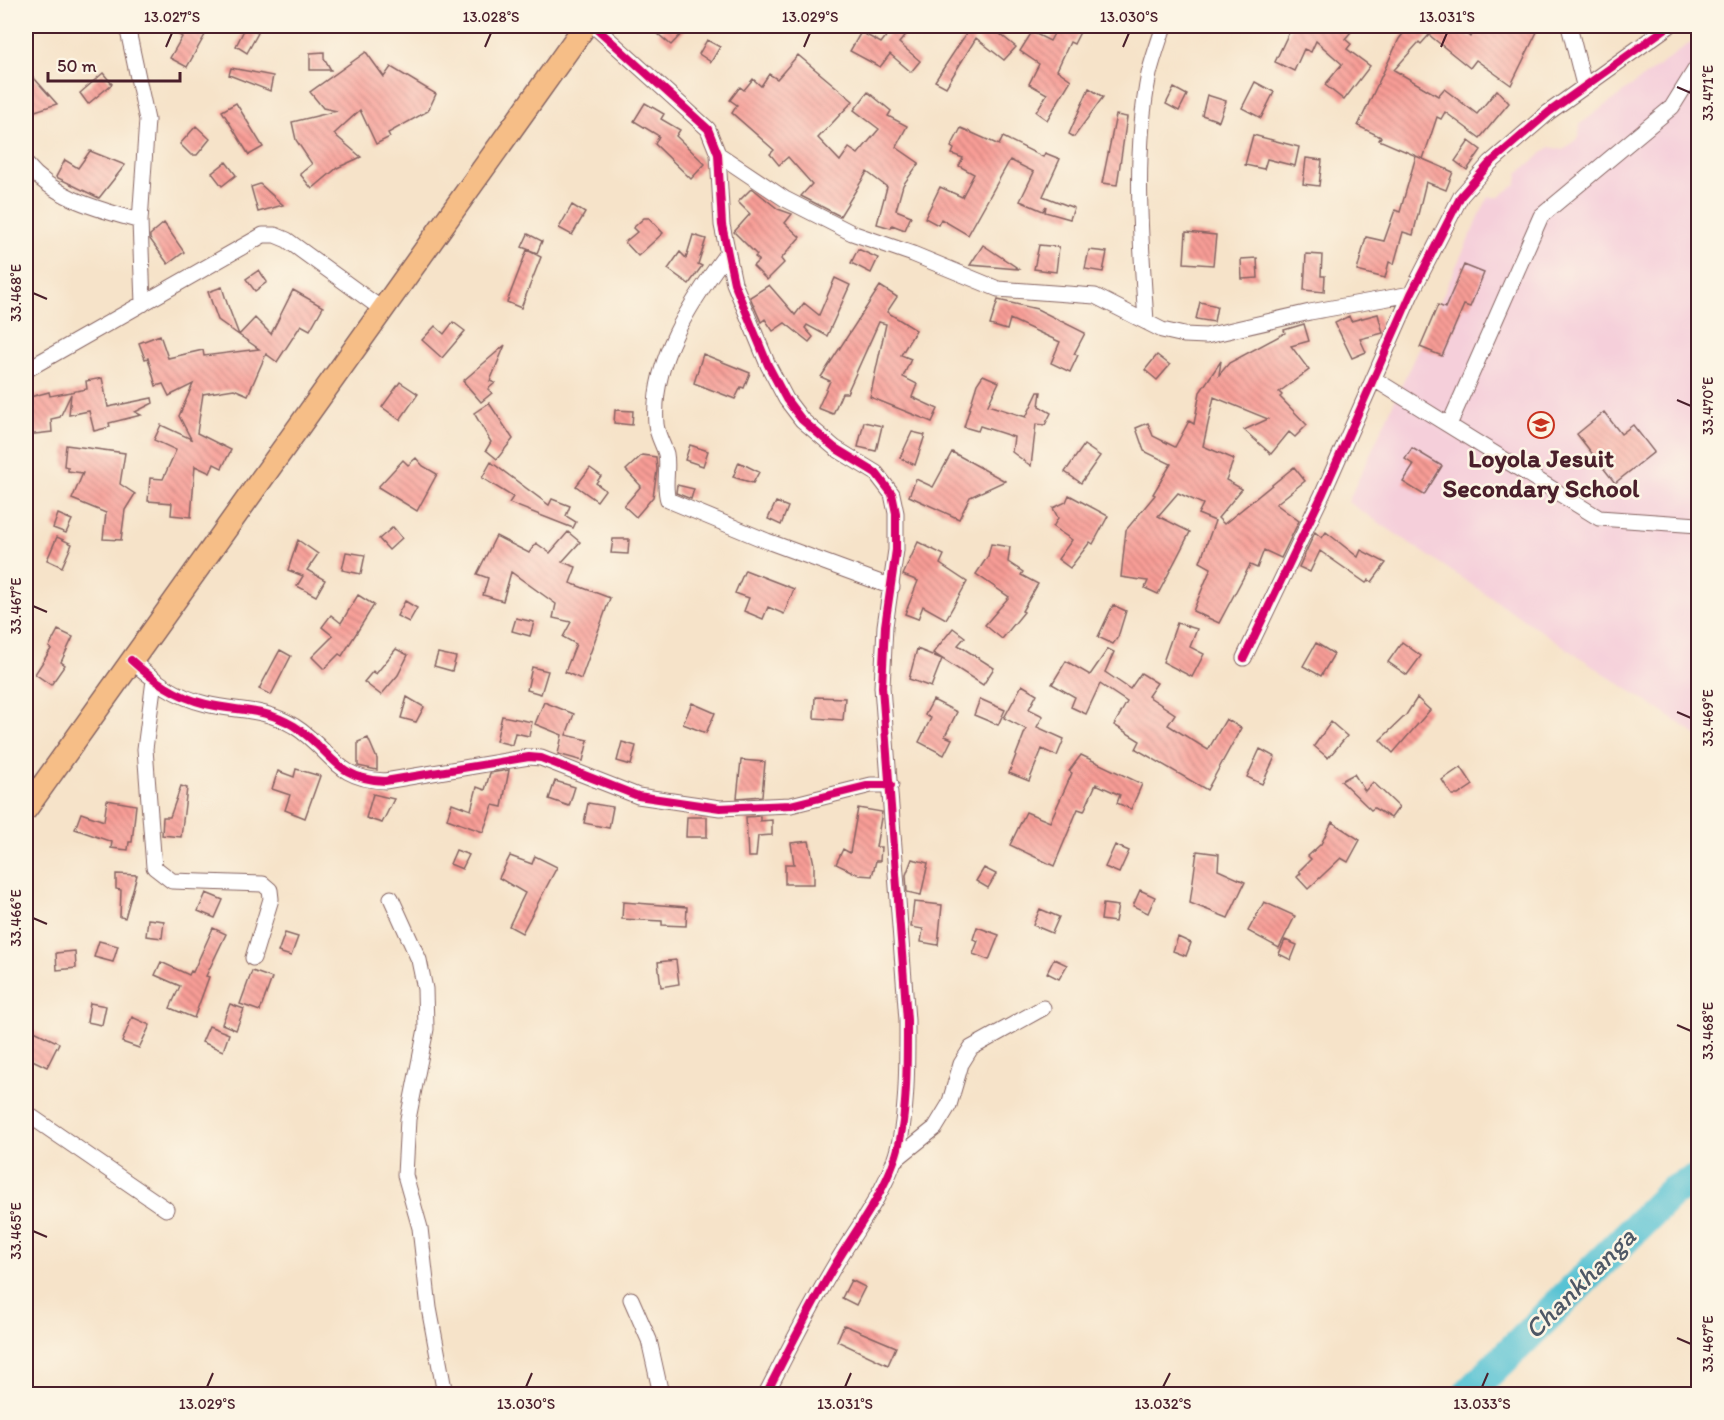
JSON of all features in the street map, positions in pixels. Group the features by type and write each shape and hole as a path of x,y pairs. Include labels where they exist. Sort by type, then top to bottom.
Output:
{"main road":[{"path":"26,809 585,26"}],"street":[{"path":"127,26 147,120 140,221 142,304"},
{"path":"594,26 708,129 718,154 727,253 734,283 751,328 786,399 815,432 876,473 892,495 896,529 892,587 885,626 882,687 891,784 908,1068 895,1160 802,1324 766,1395"},
{"path":"1146,321 1140,195 1143,138 1149,74 1164,26"},
{"path":"1569,26 1584,84"},
{"path":"1244,658 1444,225 1472,182 1490,163 1584,84 1669,26"},
{"path":"1449,425 1541,216 1672,107 1698,65"},
{"path":"718,154 785,199 852,233 913,254 998,289 1086,294 1162,330 1184,335 1206,336 1310,312 1411,294"},
{"path":"26,164 58,192 83,205 140,221"},
{"path":"26,370 262,235 275,235 287,240 383,310"},
{"path":"727,253 686,316 658,378 655,395 656,422 666,456 665,487 668,500 767,542 892,587"},
{"path":"1374,379 1599,518 1698,525"},
{"path":"131,660 154,680 177,694 205,704 266,712 314,741 346,773 365,780 385,781 535,757 638,796 720,808 791,805 871,785 891,784"},
{"path":"154,680 145,749 154,867 172,881 263,884 270,890 271,899 253,958"},
{"path":"391,898 419,960 425,989 426,1029 408,1119 405,1175 420,1228 429,1308 446,1395"},
{"path":"895,1160 935,1128 949,1105 961,1064 971,1048 1043,1008"},
{"path":"26,1113 166,1209"},
{"path":"631,1299 649,1340 661,1395"}],"shaded area":[{"name":"Loyola Jesuit Secondary School","path":"1698,37 1698,736 1348,502 1488,197 1499,197 1517,183 1518,173 1550,147 1563,150 1579,137 1580,124"}],"building":[{"path":"166,26 210,26 187,67 170,58 182,37"},
{"path":"246,26 258,33 247,53 236,46"},
{"path":"665,26 689,26 671,45 658,34"},
{"path":"894,26 913,26 899,43 920,61 911,72 890,54 880,67 850,51 861,32 881,43"},
{"path":"962,26 990,26 1016,47 1004,60 976,38 946,87 935,81 968,31"},
{"path":"1058,26 1083,26 1074,44 1070,42 1057,70 1071,80 1047,120 1036,112 1047,94 1029,84 1039,64 1020,51 1032,32 1050,41"},
{"path":"1292,26 1356,26 1345,39 1351,44 1347,49 1370,66 1344,100 1325,85 1342,64 1316,41 1311,52 1304,49 1294,71 1275,62"},
{"path":"1409,26 1457,26 1470,37 1478,26 1534,26 1532,30 1537,32 1511,85 1476,60 1470,68 1429,35 1421,44 1419,42 1394,70 1438,96 1444,89 1477,114 1497,90 1509,103 1480,138 1445,112 1441,119 1437,117 1423,159 1379,140 1381,137 1358,126 1399,39"},
{"path":"707,40 720,47 711,62 699,54"},
{"path":"324,52 324,58 331,70 310,70 310,53"},
{"path":"366,52 384,77 391,67 436,94 428,111 388,133 390,137 376,144 360,110 334,134 361,157 337,168 312,189 300,174 312,164 296,140 292,122 337,111 323,108 310,92"},
{"path":"798,55 853,101 818,138 840,161 849,148 858,154 879,129 854,110 868,92 891,111 888,116 907,126 896,147 919,163 903,185 896,210 911,216 905,230 892,225 891,228 877,224 887,187 867,172 840,216 801,196 812,184 788,157 779,165 770,154 774,150 732,113 737,105 730,100 740,87 744,90 753,79 761,86 769,74 777,79"},
{"path":"231,68 273,76 270,91 229,75"},
{"path":"26,69 57,104 26,114"},
{"path":"103,73 112,84 88,104 80,93"},
{"path":"1255,82 1274,92 1261,118 1242,108"},
{"path":"1089,88 1103,97 1074,137 1069,134"},
{"path":"1174,88 1187,95 1179,111 1166,104"},
{"path":"1207,95 1226,101 1219,121 1202,115"},
{"path":"236,103 263,147 249,155 222,111"},
{"path":"645,103 664,114 661,119 680,130 676,136 705,164 691,179 655,144 659,136 634,121"},
{"path":"1116,115 1127,117 1117,185 1102,183"},
{"path":"196,126 210,139 197,155 191,155 180,144"},
{"path":"961,128 999,145 1003,137 1043,157 1045,153 1060,159 1043,196 1074,208 1070,219 1045,212 1046,206 1043,211 1020,201 1034,172 1010,160 968,235 941,219 938,225 925,218 940,187 962,197 974,174 959,166 963,158 952,154 954,149 951,147"},
{"path":"1253,135 1299,147 1295,166 1267,159 1264,169 1245,165"},
{"path":"1469,141 1481,150 1467,170 1455,161"},
{"path":"90,151 125,165 99,198 56,177 65,160 78,168"},
{"path":"1416,156 1453,172 1446,190 1426,182 1413,235 1403,232 1394,264 1389,262 1385,278 1357,271 1366,237 1384,241 1395,210 1400,212"},
{"path":"1306,158 1322,160 1319,186 1303,184"},
{"path":"226,162 236,175 222,186 212,173"},
{"path":"260,184 283,205 258,212 251,187"},
{"path":"752,188 778,209 792,214 785,223 800,237 781,259 784,263 767,280 753,266 759,260 755,257 757,255 734,232 750,214 738,202"},
{"path":"572,205 585,213 572,235 559,228"},
{"path":"644,218 649,218 663,233 638,256 625,242 637,232 633,228"},
{"path":"164,223 184,252 168,264 150,239 150,235"},
{"path":"1186,232 1216,235 1213,265 1184,263"},
{"path":"528,234 542,241 537,253 522,247"},
{"path":"693,235 706,239 698,264 702,266 689,284 668,269 680,252 686,258"},
{"path":"983,245 1019,269 970,265"},
{"path":"1039,245 1059,247 1056,272 1034,269"},
{"path":"858,249 878,258 871,273 851,263"},
{"path":"527,250 541,257 521,308 507,302"},
{"path":"1089,250 1107,252 1103,272 1085,269"},
{"path":"1306,254 1322,255 1321,276 1325,276 1324,292 1304,290"},
{"path":"1257,258 1258,278 1242,279 1241,259"},
{"path":"1464,265 1484,273 1470,307 1464,305 1442,356 1420,347 1438,305 1445,308"},
{"path":"259,270 267,282 255,291 246,279"},
{"path":"835,278 850,285 827,336 807,325 805,328 813,337 809,342 785,323 773,331 765,319 761,322 750,297 769,285 795,315 804,303 819,315"},
{"path":"880,286 897,297 887,312 916,330 901,355 911,359 903,377 917,384 912,397 938,409 932,422 870,397 886,324 879,322 847,393 842,393 833,414 818,408 830,381 821,377"},
{"path":"222,287 239,335 218,320 208,292"},
{"path":"293,290 323,307 310,330 301,325 277,362 266,354 248,395 234,389 203,394 197,433 231,450 222,468 214,464 210,473 195,466 191,517 171,515 172,503 148,501 150,478 163,479 176,450 154,440 161,425 191,439 179,416 193,384 169,396 163,384 156,386 148,358 145,359 139,343 160,335 168,358 203,350 204,356 259,349 239,335 255,318 271,334"},
{"path":"998,300 1037,309 1085,333 1074,354 1078,355 1070,372 1051,363 1060,342 1010,319 1007,330 990,325"},
{"path":"1200,302 1217,306 1214,322 1196,319"},
{"path":"1378,314 1383,333 1360,339 1366,352 1352,358 1335,323 1349,316 1351,321"},
{"path":"453,322 465,331 442,358 422,340 435,326 444,334"},
{"path":"1304,324 1309,341 1291,346 1309,370 1279,392 1282,395 1280,397 1307,425 1295,437 1289,432 1271,454 1244,430 1268,419 1214,397 1203,446 1234,459 1226,480 1242,489 1218,518 1224,524 1294,467 1305,481 1276,504 1299,521 1281,558 1264,550 1257,568 1250,565 1219,623 1193,611 1211,568 1200,562 1215,521 1198,514 1203,504 1178,493 1158,516 1190,532 1158,594 1145,588 1148,581 1121,577 1126,530 1155,495 1153,494 1171,464 1144,451 1136,428 1148,423 1153,436 1175,447 1189,421 1194,424 1200,392 1221,361 1219,375 1229,363 1285,333 1284,330"},
{"path":"505,345 490,381 495,383 488,389 492,393 481,402 463,381"},
{"path":"703,354 750,373 744,388 741,387 735,399 694,383"},
{"path":"1157,355 1170,365 1157,380 1145,370"},
{"path":"983,375 999,382 988,405 1026,417 1038,392 1041,392 1039,406 1051,413 1045,425 1036,424 1031,466 1012,452 1014,437 980,426 978,431 964,427 977,384"},
{"path":"102,378 108,407 152,398 153,403 135,412 141,415 109,423 110,427 94,431 89,411 69,415 71,394 60,417 51,419 52,432 26,435 26,398 49,392 50,396 87,389 86,381"},
{"path":"400,382 418,394 400,420 382,407"},
{"path":"489,403 513,439 497,459 486,450 491,442 474,413"},
{"path":"615,410 633,411 632,425 614,423"},
{"path":"1604,412 1621,434 1633,425 1654,452 1615,483 1577,434"},
{"path":"864,422 882,426 876,451 858,447"},
{"path":"912,432 925,435 915,465 900,458"},
{"path":"66,445 125,453 120,484 135,494 125,510 121,540 103,539 106,513 72,499 83,473 68,471 68,467 64,466"},
{"path":"690,445 708,451 703,466 685,460"},
{"path":"1084,445 1100,456 1081,483 1065,472"},
{"path":"1412,448 1442,466 1424,495 1403,482 1414,465 1405,459"},
{"path":"952,452 1005,481 970,497 959,519 909,496 916,479 933,487"},
{"path":"642,455 656,457 657,470 653,497 636,517 624,506 641,486 626,470"},
{"path":"416,458 423,466 437,474 417,511 378,487 403,460 408,465"},
{"path":"491,462 549,505 552,499 570,506 566,516 576,522 573,528 509,503 513,497 482,478"},
{"path":"739,462 759,472 753,483 733,477"},
{"path":"590,468 601,476 596,483 605,490 597,501 576,486"},
{"path":"677,485 694,489 691,499 676,493"},
{"path":"1069,495 1108,516 1093,544 1090,542 1070,568 1058,559 1072,540 1053,527 1058,518 1053,508 1066,502"},
{"path":"776,502 788,507 781,525 768,519"},
{"path":"58,514 72,520 66,533 53,528"},
{"path":"393,527 402,538 389,550 379,539"},
{"path":"568,532 580,542 562,562 576,567 570,583 610,598 581,679 565,672 576,644 563,637 571,622 553,618 556,604 511,572 503,601 483,595 488,578 477,574 496,536 529,553 536,543 550,553"},
{"path":"1315,532 1322,538 1326,532 1358,557 1361,550 1386,563 1372,582 1369,580 1366,583 1320,551 1310,572 1299,567"},
{"path":"57,537 72,544 62,567 47,560"},
{"path":"613,539 629,539 628,554 611,553"},
{"path":"298,540 318,554 307,570 325,580 316,596 297,586 303,576 288,570"},
{"path":"918,542 944,555 940,564 967,582 946,619 923,606 918,619 905,614 918,581 903,575"},
{"path":"991,544 1010,547 1008,562 1023,572 1021,575 1038,584 1022,611 1024,612 1002,639 985,625 1009,597 976,574 988,556"},
{"path":"346,552 365,555 361,574 342,570"},
{"path":"745,570 794,589 784,614 768,607 763,619 744,611 749,598 735,593"},
{"path":"358,595 374,605 342,656 339,654 324,669 312,657 333,636 322,627 331,615 341,623"},
{"path":"405,601 417,608 409,622 397,616"},
{"path":"1113,605 1126,611 1118,637 1113,644 1098,637"},
{"path":"516,618 534,622 530,636 512,631"},
{"path":"1177,623 1197,629 1190,647 1204,654 1192,677 1163,662"},
{"path":"953,628 965,637 958,645 994,668 983,685 933,653"},
{"path":"58,630 73,637 61,662 65,665 51,685 35,674 51,649 49,647"},
{"path":"1402,642 1421,656 1407,675 1388,662"},
{"path":"1316,643 1334,654 1321,676 1303,666"},
{"path":"396,649 408,655 398,675 381,695 364,682 373,671 376,674"},
{"path":"917,649 942,659 931,687 909,679"},
{"path":"1108,649 1114,652 1105,672 1130,689 1141,673 1157,683 1148,696 1175,714 1168,725 1208,750 1226,719 1241,728 1207,790 1136,749 1140,741 1114,725 1127,702 1100,684 1086,714 1071,707 1075,697 1052,684 1066,661 1090,675"},
{"path":"280,650 291,656 271,695 259,689"},
{"path":"438,653 456,657 452,671 434,666"},
{"path":"532,667 548,671 541,694 527,690"},
{"path":"1022,685 1037,694 1029,709 1043,716 1037,727 1064,739 1057,756 1042,749 1029,781 1009,773 1026,729 1004,718"},
{"path":"407,697 424,707 416,722 401,718"},
{"path":"815,697 845,698 843,720 814,718"},
{"path":"1417,698 1430,710 1393,753 1380,740 1406,715"},
{"path":"980,699 1005,710 998,725 974,715"},
{"path":"933,700 957,712 945,736 952,739 944,755 919,742 931,718 925,715"},
{"path":"544,702 574,714 566,735 588,740 583,761 558,754 562,735 535,724"},
{"path":"692,703 715,713 706,733 683,724"},
{"path":"502,716 532,722 529,736 515,733 512,745 496,741"},
{"path":"1331,722 1347,736 1328,758 1314,746"},
{"path":"368,738 377,759 377,770 358,766 358,742"},
{"path":"622,742 636,746 631,765 617,761"},
{"path":"1260,749 1275,757 1262,784 1247,777"},
{"path":"1081,755 1142,784 1131,809 1117,803 1120,795 1096,784 1084,811 1078,809 1054,866 1010,845 1026,812 1050,822 1072,773 1069,771"},
{"path":"741,760 765,762 762,796 737,798"},
{"path":"1461,767 1473,785 1458,795 1452,795 1442,780"},
{"path":"296,769 320,776 305,818 285,810 290,795 272,789 278,771 294,777"},
{"path":"509,770 502,807 493,805 483,832 447,819 452,803 471,810 477,787 485,790 490,773"},
{"path":"1354,774 1365,791 1373,782 1399,807 1391,818 1374,808 1371,810 1341,781"},
{"path":"555,781 575,787 569,806 549,799"},
{"path":"181,786 187,788 181,837 162,835 163,817 170,817"},
{"path":"373,794 394,799 382,823 366,818"},
{"path":"107,800 136,805 132,842 129,842 128,850 111,848 112,842 75,829 81,813 104,821"},
{"path":"588,803 613,807 609,828 584,823"},
{"path":"858,808 882,812 876,847 881,847 880,861 876,861 872,876 859,875 836,864 843,849 850,853"},
{"path":"760,816 760,821 772,820 772,835 758,836 756,857 748,857 746,817"},
{"path":"687,817 707,817 707,837 686,837"},
{"path":"1332,822 1360,840 1348,862 1341,858 1308,889 1297,877 1301,873 1299,871 1311,859 1308,856 1321,844"},
{"path":"809,841 814,864 814,884 785,884 785,864 794,864 791,843"},
{"path":"1115,845 1129,851 1119,873 1105,867"},
{"path":"456,850 469,855 462,869 450,864"},
{"path":"1197,851 1219,854 1218,870 1245,882 1228,918 1190,903"},
{"path":"510,856 532,864 535,856 557,867 522,933 509,926 525,893 499,878"},
{"path":"912,859 928,863 921,895 907,892 906,875"},
{"path":"984,868 996,874 988,888 976,881"},
{"path":"116,874 137,875 125,918 120,917 121,890 116,889"},
{"path":"1140,890 1155,897 1148,913 1133,906"},
{"path":"206,893 223,900 215,918 198,911"},
{"path":"623,902 687,907 686,926 662,925 662,921 622,919"},
{"path":"914,902 942,905 938,945 921,942 923,929 911,927"},
{"path":"1264,902 1295,916 1279,948 1248,931"},
{"path":"1103,904 1118,906 1115,922 1101,920"},
{"path":"1040,909 1059,917 1052,933 1033,925"},
{"path":"148,919 164,921 162,938 146,936"},
{"path":"977,927 999,935 989,960 973,954 978,941 973,939"},
{"path":"213,928 226,934 206,976 209,977 194,1018 170,1008 180,986 155,975 161,962 189,975 191,971 193,972"},
{"path":"285,933 298,937 291,956 278,952"},
{"path":"1178,937 1191,943 1186,956 1173,951"},
{"path":"1285,940 1297,945 1291,960 1279,954"},
{"path":"99,941 118,946 113,962 94,957"},
{"path":"75,951 76,968 57,970 56,953"},
{"path":"1054,959 1067,965 1059,979 1047,973"},
{"path":"676,960 679,984 661,987 658,962"},
{"path":"252,971 272,978 260,1011 240,1004"},
{"path":"90,1003 106,1006 102,1025 87,1022"},
{"path":"230,1004 244,1009 236,1030 222,1024"},
{"path":"132,1017 150,1025 139,1048 122,1042"},
{"path":"209,1026 229,1034 223,1051 202,1042"},
{"path":"26,1027 59,1043 47,1067 26,1057"},
{"path":"851,1280 865,1287 856,1305 842,1298"},
{"path":"844,1325 896,1347 888,1365 837,1341"}],"waterway":[{"name":"Chankhanga","path":"1468,1394 1672,1192 1698,1179"}],"cycle path":[{"path":"594,26 708,129 718,154 722,225 734,283 768,365 786,399 802,420 835,448 876,473 892,494 896,513 896,550 885,626 882,687 907,1020 906,1092 902,1129 889,1175 799,1329 766,1394"},
{"path":"1244,658 1323,493 1411,294 1461,196 1490,163 1549,112 1669,26"},
{"path":"131,660 156,681 185,697 206,704 261,713 294,726 344,769 368,779 385,781 529,757 541,758 638,796 720,808 791,805 871,785 891,785"}],"place":[{"name":"Loyola Jesuit Secondary School","path":"1541,425"}]}
